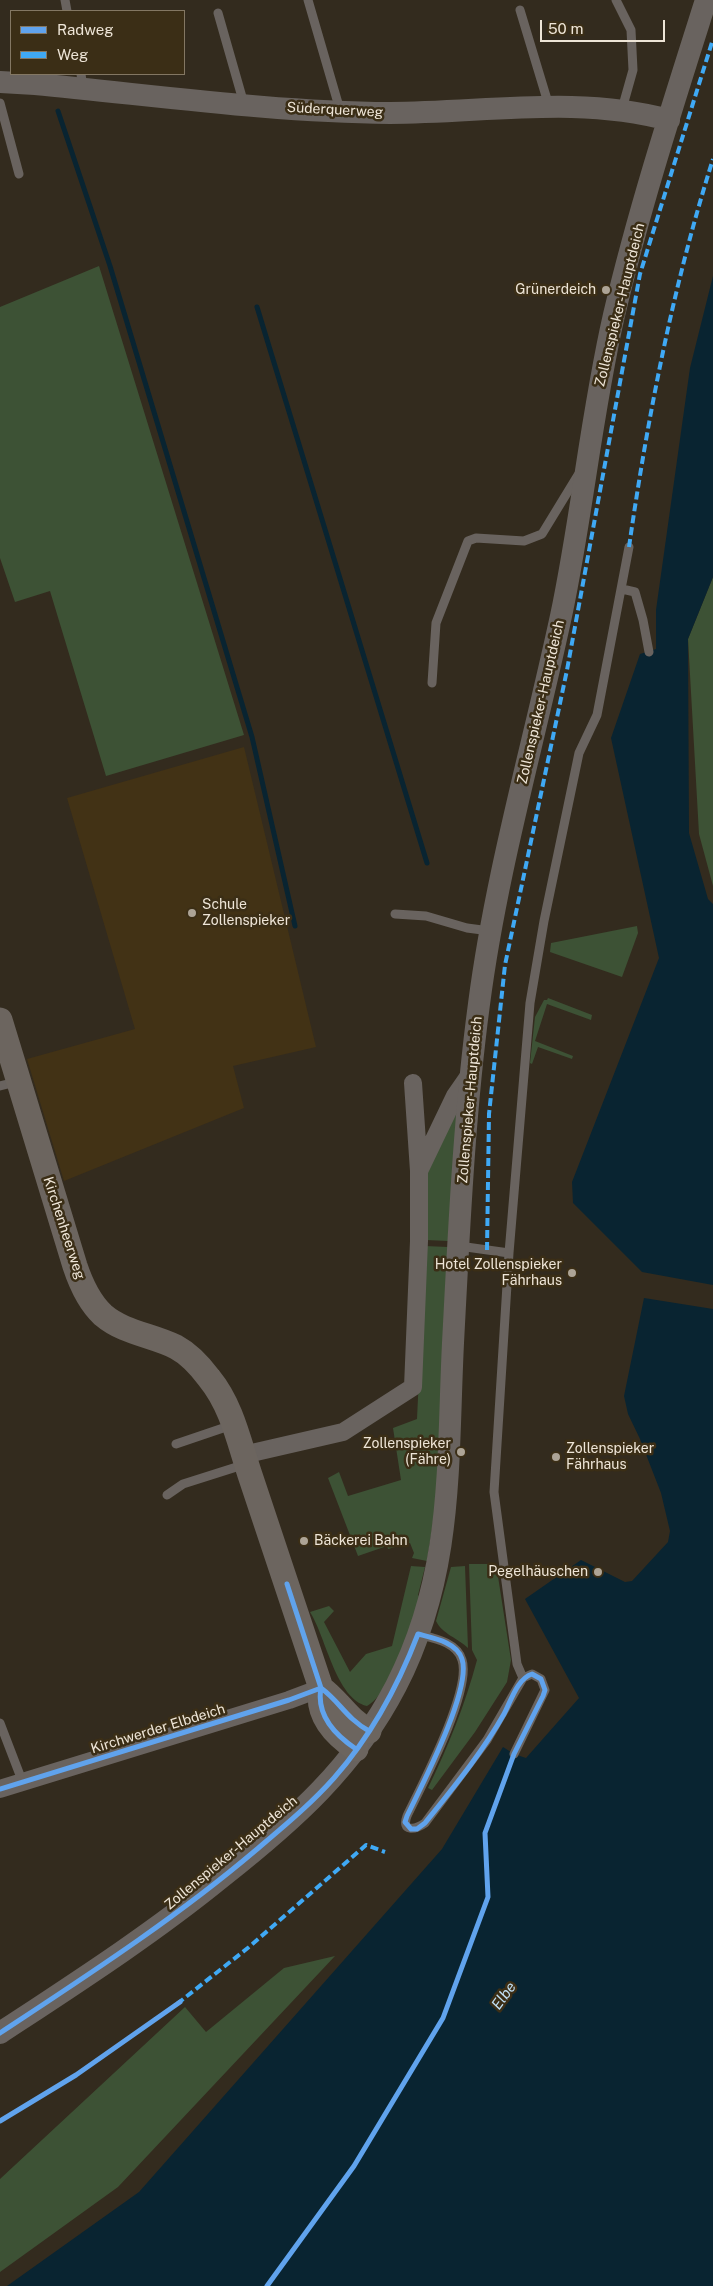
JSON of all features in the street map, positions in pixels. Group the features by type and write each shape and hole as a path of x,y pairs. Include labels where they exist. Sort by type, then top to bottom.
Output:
{"main road":[{"name":"Kirchenheerweg","path":"0,1020 10,1084 86,1292 102,1314 113,1322 127,1330 177,1348 198,1365 218,1390 234,1424 321,1688 329,1694 350,1719 363,1740"}],"street":[{"name":"Zollenspieker-Hauptdeich","path":"0,2033 177,1914 289,1821 334,1778 363,1740 393,1692 418,1634 433,1588 443,1540 448,1490 459,1246 471,1072 490,931 566,590 599,384 614,317 669,120 706,0"},
{"name":"Süderquerweg","path":"0,82 25,79 82,81 244,104 340,111 464,111 549,106 589,106 622,109 669,120"},
{"path":"419,1171 455,1096 471,1072"},
{"path":"244,1459 343,1432 413,1387 419,1241 419,1171 413,1083"},
{"name":"Kirchwerder Elbdeich","path":"0,1789 289,1700 321,1688"}],"lane":[{"path":"308,0 340,111"},
{"path":"616,0 631,30 633,70 622,109"},
{"path":"520,10 549,106"},
{"path":"218,14 244,104"},
{"path":"0,103 19,174"},
{"path":"432,683 436,623 468,541 476,538 524,541 542,534 588,460"},
{"path":"523,1678 517,1664 494,1492 509,1253 530,1003 539,944 579,753 597,715 629,547"},
{"path":"622,589 635,592 649,652"},
{"path":"394,914 426,916 467,928 490,931"},
{"path":"459,1246 509,1253"},
{"path":"176,1444 234,1424"},
{"path":"167,1495 183,1484 244,1459"},
{"path":"418,1634 444,1642 454,1648 462,1658 464,1679 437,1751 405,1822 411,1829 417,1829 425,1823 466,1770 504,1715 523,1678 532,1674 541,1680 545,1690 514,1754"},
{"path":"0,1723 22,1782"}],"shaded area":[{"name":"Schule Zollenspieker","path":"244,747 316,1047 233,1066 244,1108 64,1181 27,1059 135,1029 67,798"}],"green space":[{"path":"99,266 244,735 106,776 50,591 15,602 0,558 0,307"},
{"path":"713,577 713,886 699,834 688,639"},
{"path":"637,926 638,933 622,977 550,952 551,943"},
{"path":"548,998 592,1015 591,1020 547,1004 535,1041 573,1056 572,1059 538,1047 532,1064 530,1063 535,1017 544,1000"},
{"path":"459,1105 448,1241 426,1240 428,1171"},
{"path":"425,1246 448,1247 438,1490 427,1561 412,1558 414,1553 410,1543 388,1549 387,1546 358,1556 328,1478 339,1472 348,1496 401,1480 393,1428 417,1419"},
{"path":"469,1564 492,1564 497,1570 511,1660 507,1682 475,1732 432,1790 428,1788 456,1725 477,1660 472,1650"},
{"path":"411,1566 425,1567 418,1595 421,1599 400,1658 392,1674 376,1699 367,1706 356,1701 347,1692 333,1666 310,1612 329,1606 334,1611 324,1622 350,1672 366,1654 392,1646"},
{"path":"465,1566 468,1648 446,1633 436,1621 451,1567"},
{"path":"335,1956 118,2187 0,2272 0,2179 185,2007 206,2032 284,1968"}],"water":[{"path":"713,276 713,577 688,639 689,833 708,899 713,904 713,1285 642,1272 573,1203 572,1182 659,958 611,738 640,654 656,649 656,610 690,368"},
{"name":"Elbe","path":"644,1298 713,1309 713,2286 7,2286 139,2192 442,1849 503,1747 514,1754 526,1758 579,1698 525,1599 581,1560 625,1582 632,1581 668,1542 670,1531 661,1493 628,1414 624,1396"}],"waterway":[{"path":"58,111 110,266 252,737 295,926"},
{"path":"257,307 427,863"}],"ferry route":[{"path":"267,2286 354,2166 443,2018 488,1897 485,1833 512,1758"}],"marked path":[{"path":"487,1250 489,1114 505,965 567,670 640,274 713,39"},
{"path":"629,547 663,351 686,255 713,159"},
{"path":"177,2004 249,1947 366,1845 385,1852"}],"cycle path":[{"path":"287,1584 321,1688 320,1698 324,1715 334,1731 356,1749"},
{"path":"0,2033 66,1990 195,1899 256,1850 325,1788 372,1728 402,1673 418,1634 437,1639 455,1648 462,1659 463,1673 460,1692 444,1737 407,1816 405,1822 411,1829 417,1829 425,1823 467,1770 504,1714 518,1685 532,1674 541,1679 545,1690 543,1696 514,1754 485,1833 488,1897 443,2018 354,2166 267,2286"},
{"path":"321,1688 354,1721 369,1731"},
{"path":"0,1789 289,1700 321,1688"},
{"path":"0,2121 76,2075 180,2002"}],"place":[{"name":"Grünerdeich","path":"606,290"},
{"name":"Schule Zollenspieker","path":"192,913"},
{"name":"Hotel Zollenspieker Fährhaus","path":"572,1273"},
{"name":"Zollenspieker (Fähre)","path":"461,1452"},
{"name":"Zollenspieker Fährhaus","path":"556,1457"},
{"name":"Bäckerei Bahn","path":"304,1541"},
{"name":"Pegelhäuschen","path":"598,1572"}]}
